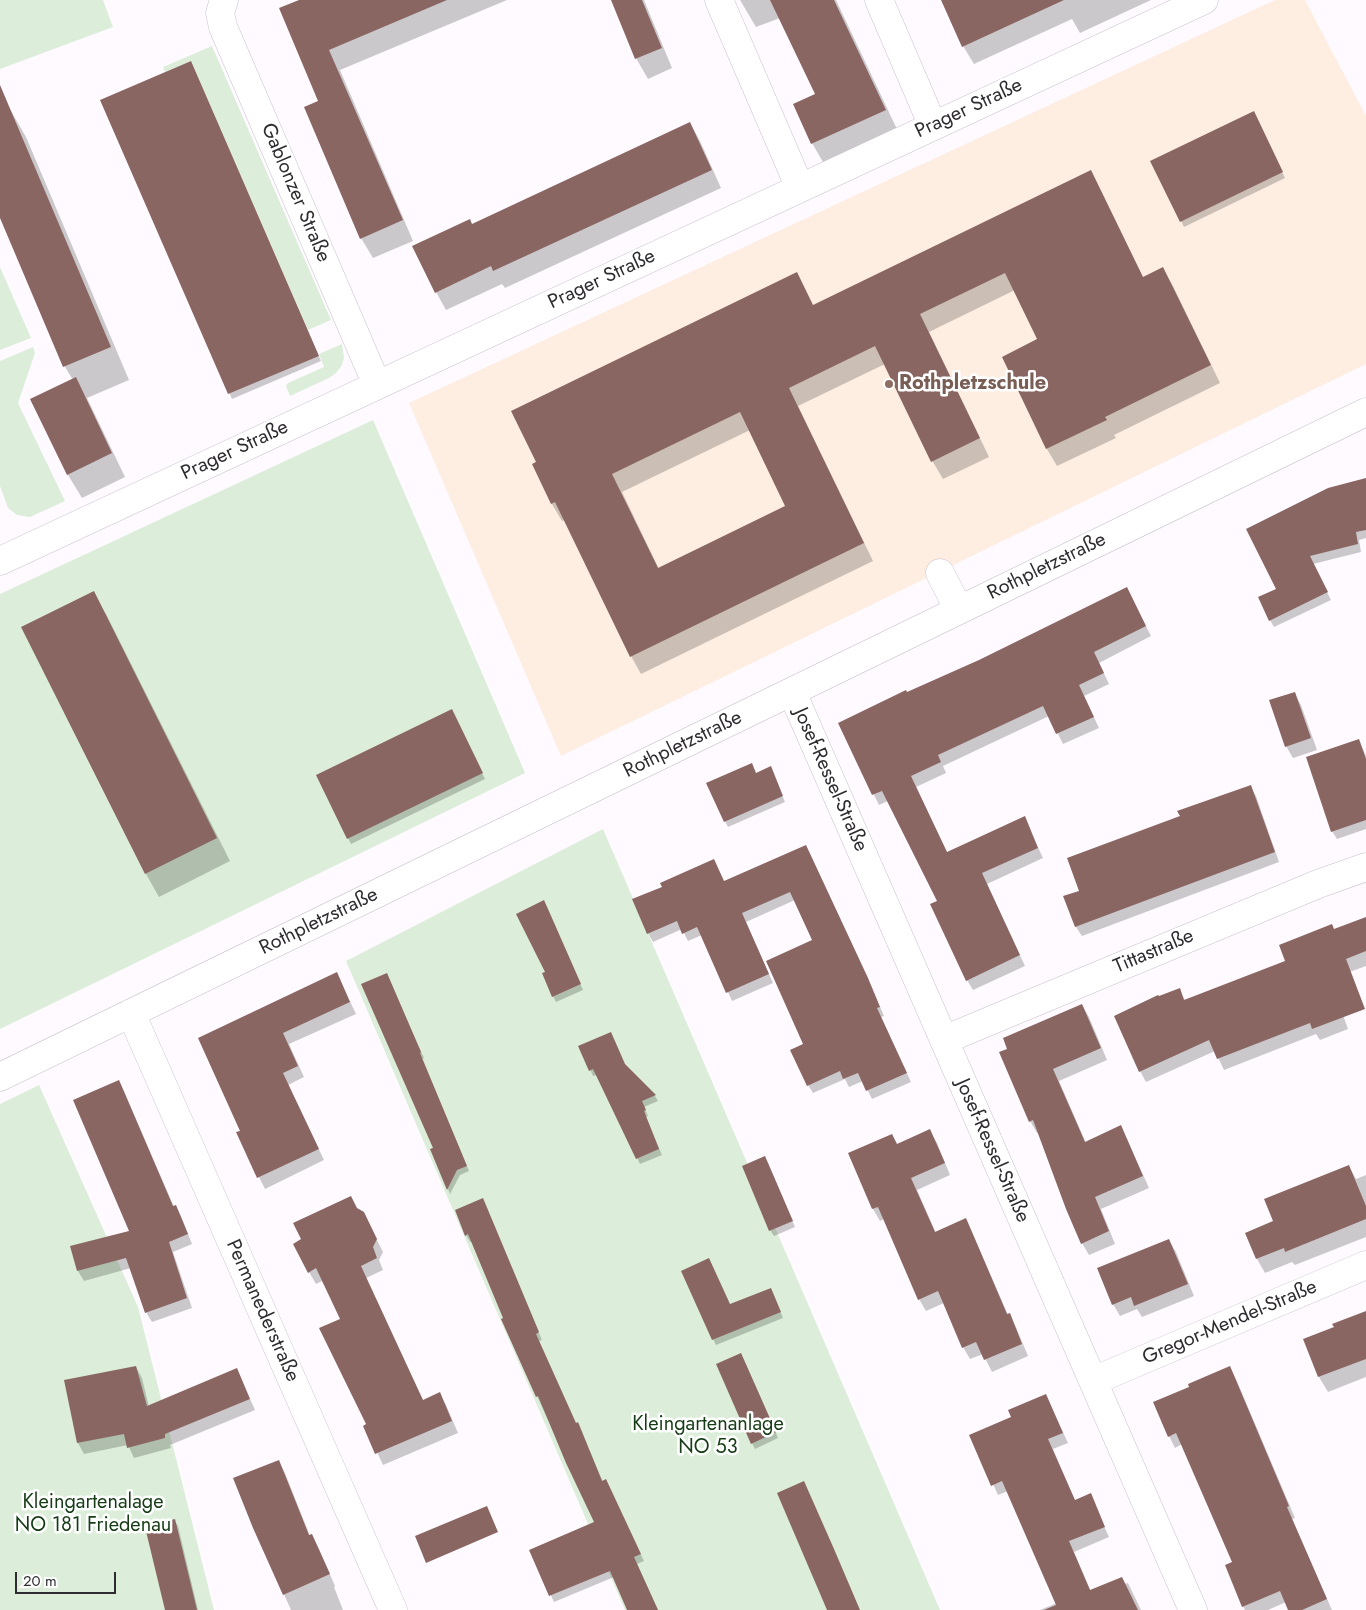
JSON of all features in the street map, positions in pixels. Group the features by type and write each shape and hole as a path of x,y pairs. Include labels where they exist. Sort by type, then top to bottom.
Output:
{"street":[{"name":"Gablonzer Straße","path":"224,0 220,14 223,27 378,385"},
{"path":"719,0 800,188"},
{"path":"879,0 933,126"},
{"name":"Prager Straße","path":"0,561 1204,0"},
{"name":"Rothpletzstraße","path":"0,1077 1366,412"},
{"path":"940,573 959,610"},
{"name":"Josef-Ressel-Straße","path":"792,692 1193,1610"},
{"name":"Tittastraße","path":"944,1040 1309,887 1366,867"},
{"name":"Permanederstraße","path":"131,1013 393,1610"},
{"name":"Gregor-Mendel-Straße","path":"1093,1381 1366,1265"}],"shaded area":[{"name":"Rothpletzschule","path":"1275,0 1305,0 1366,116 1366,364 561,756 409,403"}],"green space":[{"path":"0,0 103,0 113,27 0,69"},
{"path":"212,46 331,320 308,330 191,61 165,72 163,67"},
{"path":"0,267 31,338 0,350"},
{"path":"342,344 344,358 342,365 336,373 290,396 286,386 288,383 324,367 319,354"},
{"path":"33,347 35,353 18,403 65,501 30,517 17,515 8,508 0,486 0,361"},
{"path":"373,420 525,773 0,1029 0,594"},
{"name":"Kleingartenanlage NO 53","path":"603,829 940,1610 625,1610 346,961"},
{"name":"Kleingartenalage NO 181 Friedenau","path":"39,1085 138,1307 214,1610 0,1610 0,1104"}],"building":[{"path":"299,0 447,0 329,50 403,220 360,239 304,107 318,101 279,8"},
{"path":"611,0 642,0 662,48 635,59"},
{"path":"770,0 834,0 886,110 811,144 793,104 815,94"},
{"path":"941,0 1064,0 962,47"},
{"path":"191,61 319,356 228,394 100,100"},
{"path":"0,85 111,347 63,367 0,218"},
{"path":"1254,111 1283,172 1180,222 1150,161"},
{"path":"690,122 712,170 493,271 491,266 435,293 412,246 470,219 472,224"},
{"path":"1091,170 1143,277 1163,267 1211,365 1105,417 1107,420 1046,449 1002,357 1037,339 1005,273 920,314 980,438 931,462 875,346 789,388 864,543 630,657 555,502 551,504 532,464 536,462 511,411 797,272 813,305","holes":["740,412 785,506 658,568 612,474"]},
{"path":"76,377 112,453 67,475 30,399"},
{"path":"1366,478 1366,530 1356,532 1358,544 1310,556 1328,592 1269,621 1258,597 1276,589 1246,529 1328,488"},
{"path":"1127,587 1146,626 1094,652 1104,673 1079,685 1094,717 1056,734 1043,706 938,755 941,762 911,776 947,852 1025,816 1038,848 982,873 1020,955 966,981 930,904 937,901 882,791 872,795 838,723 906,690 907,692 979,660"},
{"path":"94,591 217,838 145,874 21,627"},
{"path":"1295,692 1311,738 1285,747 1269,700"},
{"path":"452,709 483,773 347,839 316,775"},
{"path":"1359,739 1366,759 1366,820 1331,832 1306,757"},
{"path":"752,763 756,773 771,766 783,796 724,822 706,783"},
{"path":"1251,785 1275,852 1075,927 1063,896 1079,891 1067,858 1180,816 1177,811"},
{"path":"806,845 868,978 880,1007 877,1008 907,1073 866,1091 858,1073 843,1079 840,1071 807,1086 790,1050 803,1044 766,961 812,940 790,892 742,913 769,974 726,993 697,927 682,934 677,921 647,934 632,899 662,887 660,883 714,859 724,881"},
{"path":"544,900 581,984 552,997 542,973 545,972 516,914"},
{"path":"1366,917 1366,951 1346,959 1365,1009 1312,1029 1310,1023 1217,1059 1209,1040 1139,1072 1114,1016 1158,995 1180,988 1184,1000 1285,961 1279,945 1332,924 1334,929"},
{"path":"337,972 350,1002 283,1033 298,1066 283,1073 319,1149 257,1178 236,1132 240,1131 198,1038"},
{"path":"387,973 467,1166 457,1170 447,1190 430,1149 433,1148 361,984"},
{"path":"1082,1004 1101,1048 1053,1069 1085,1142 1121,1125 1143,1176 1095,1197 1109,1231 1081,1244 1033,1120 1029,1122 999,1052 1007,1049 1003,1038"},
{"path":"611,1032 625,1064 656,1095 642,1101 659,1149 636,1159 593,1069 589,1071 578,1046"},
{"path":"119,1080 173,1206 176,1205 188,1234 169,1242 187,1298 145,1313 126,1258 77,1271 70,1246 129,1231 73,1100"},
{"path":"930,1129 945,1163 911,1178 935,1232 966,1218 1007,1314 1010,1313 1022,1344 984,1360 976,1342 962,1348 938,1291 918,1300 878,1207 872,1209 848,1153 892,1134 897,1144"},
{"path":"765,1156 793,1221 769,1231 742,1166"},
{"path":"1349,1165 1366,1206 1366,1219 1285,1252 1284,1248 1256,1259 1245,1233 1273,1221 1264,1199"},
{"path":"351,1196 357,1208 364,1212 377,1239 373,1247 377,1258 361,1266 423,1400 440,1392 452,1421 375,1454 363,1426 366,1424 319,1328 340,1319 316,1268 308,1273 293,1244 301,1239 293,1223"},
{"path":"483,1198 539,1332 536,1334 576,1423 578,1422 602,1481 606,1479 641,1554 634,1557 658,1610 627,1610 610,1571 549,1596 529,1550 594,1522 566,1463 538,1396 536,1397 501,1319 503,1318 468,1234 465,1236 455,1210"},
{"path":"1169,1239 1188,1284 1134,1306 1131,1297 1112,1305 1097,1268"},
{"path":"709,1258 730,1304 771,1288 781,1312 712,1340 681,1271"},
{"path":"1366,1311 1366,1359 1318,1377 1303,1339 1334,1327 1332,1324"},
{"path":"741,1353 776,1432 751,1444 716,1364"},
{"path":"136,1366 147,1406 237,1368 250,1399 165,1434 165,1438 127,1448 124,1434 77,1443 64,1380"},
{"path":"1230,1366 1289,1506 1287,1507 1327,1599 1302,1610 1288,1610 1280,1591 1242,1607 1225,1565 1232,1562 1176,1433 1168,1437 1153,1402 1189,1387 1188,1384"},
{"path":"1046,1394 1063,1433 1048,1439 1075,1500 1091,1493 1105,1527 1069,1541 1090,1590 1122,1577 1138,1610 1044,1610 1056,1605 1002,1481 991,1486 969,1435 1011,1417 1008,1410"},
{"path":"279,1460 309,1535 312,1534 330,1574 283,1595 233,1478"},
{"path":"804,1481 860,1610 827,1610 777,1493"},
{"path":"487,1506 498,1532 426,1563 415,1536"},
{"path":"175,1519 197,1610 165,1610 145,1527"}],"place":[{"name":"Rothpletzschule","path":"889,384"}]}
